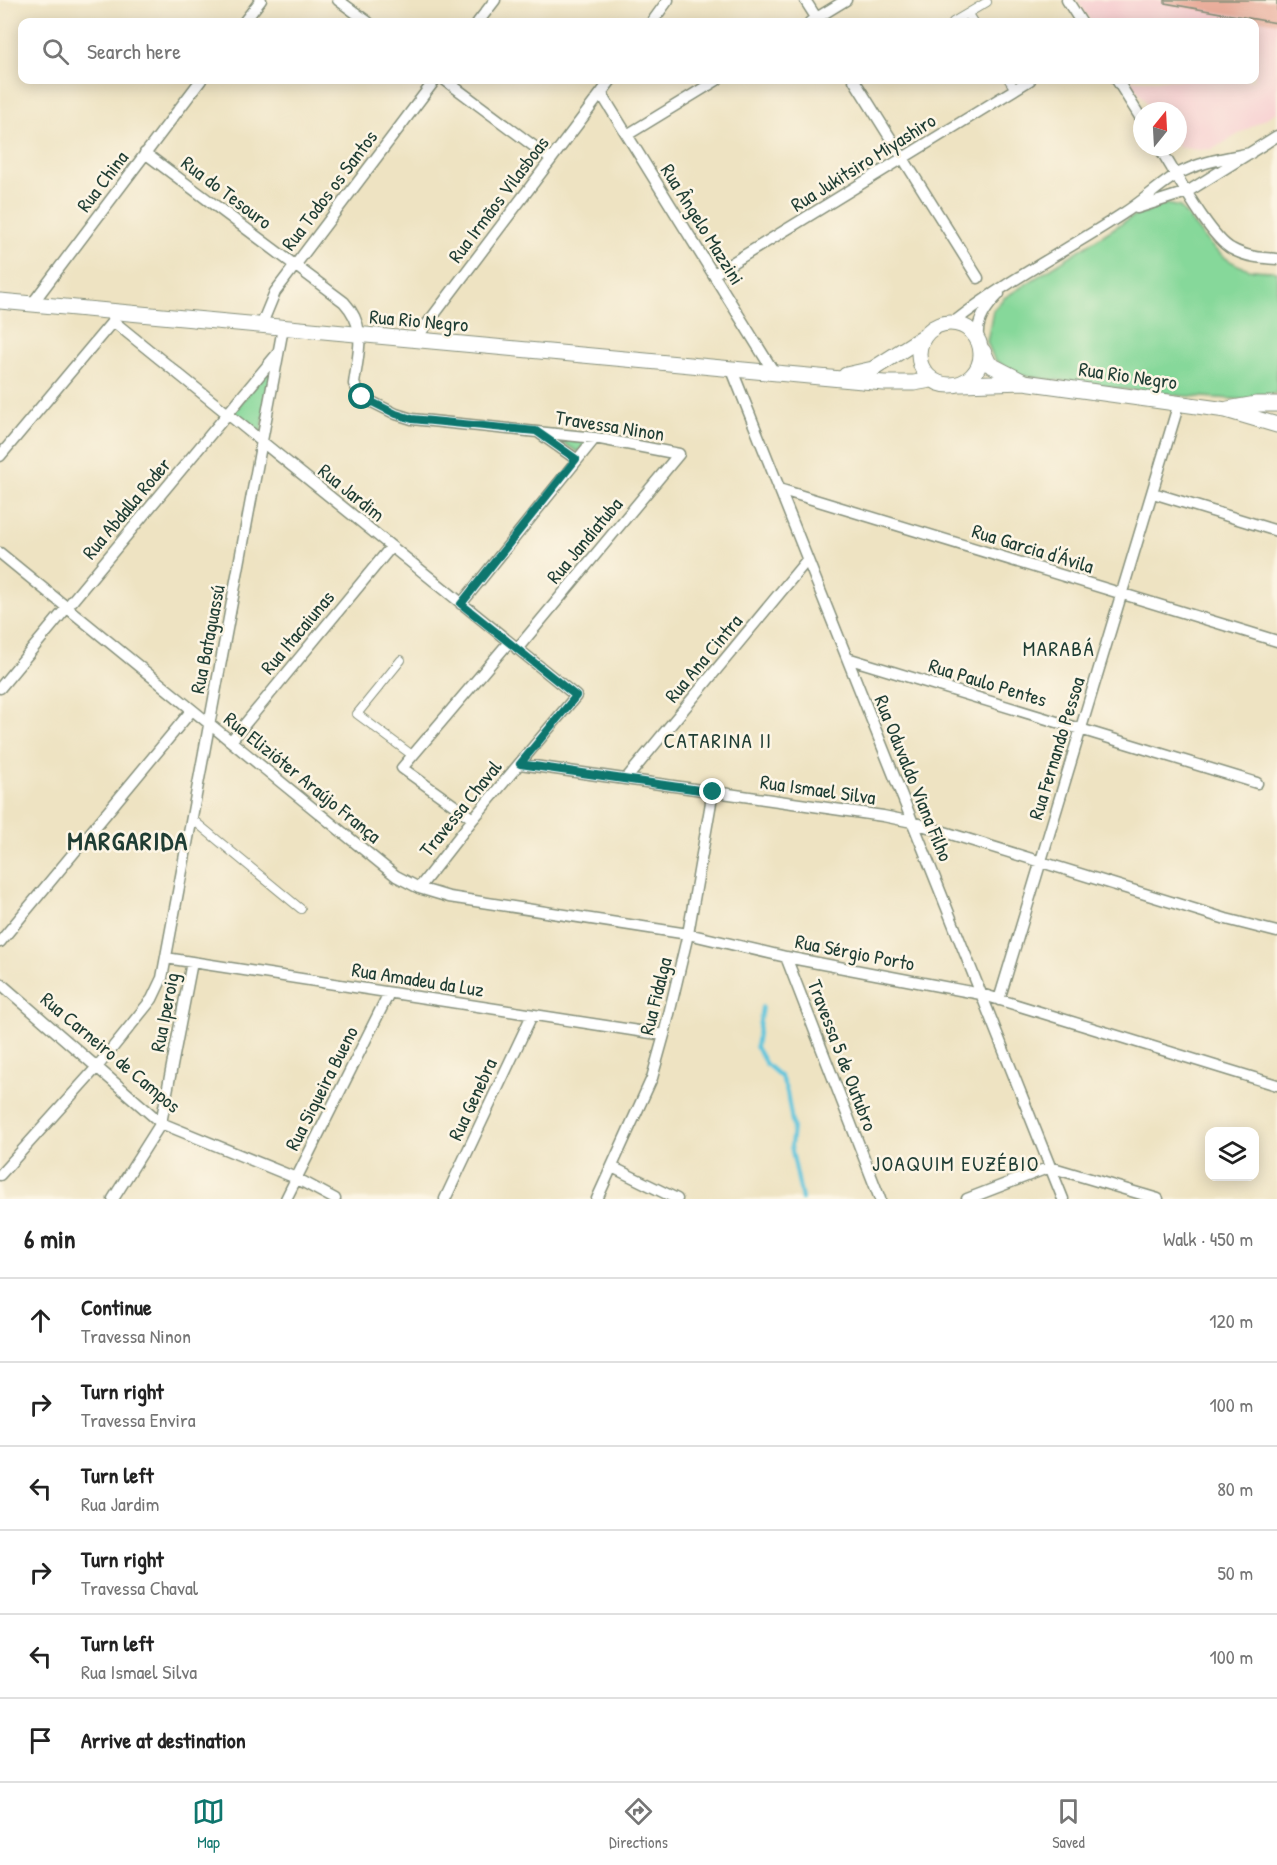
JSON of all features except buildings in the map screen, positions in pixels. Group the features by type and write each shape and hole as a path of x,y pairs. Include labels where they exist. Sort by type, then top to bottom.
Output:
{"main road":[{"name":"Rua Rio Negro","path":"0,301 113,317 261,326 775,374 884,383 914,383 931,380"},
{"path":"954,322 968,327 980,344 978,371 961,384 945,386 931,380 921,367 918,352 923,337 936,325 954,322"},
{"name":"Rua Rio Negro","path":"834,378 873,369 923,337"},
{"name":"Rua Rio Negro","path":"980,344 990,364 1024,382"},
{"name":"Rua Rio Negro","path":"961,384 1024,382 1226,410 1277,424"},
{"name":"Rua Rio Negro","path":"1226,410 1256,404 1277,405"},
{"path":"1277,405 1274,413 1277,424"}],"street":[{"path":"247,18 261,0"},
{"path":"338,0 363,18"},
{"path":"481,18 495,0"},
{"path":"655,18 668,0"},
{"path":"805,0 814,18"},
{"path":"819,18 846,0"},
{"path":"1067,0 1078,18"},
{"path":"960,18 987,2"},
{"path":"968,14 970,18"},
{"name":"Rua China","path":"32,304 198,84"},
{"name":"Rua Todos os Santos","path":"261,326 274,292 432,84"},
{"path":"450,84 551,159"},
{"name":"Rua Irmãos Vilasboas","path":"415,340 608,84"},
{"path":"627,135 710,84"},
{"path":"859,84 978,278"},
{"name":"Rua Jukitsiro Miyashiro","path":"714,274 903,158 1012,84"},
{"path":"1120,84 1133,106"},
{"name":"Rua Ângelo Mazzini","path":"601,93 775,374"},
{"path":"1126,213 1187,192 1277,136"},
{"name":"Rua do Tesouro","path":"145,153 344,302 354,312 361,335"},
{"path":"954,322 1011,281 1126,213 1177,175 1212,161 1251,153"},
{"path":"1165,156 1216,236 1230,249 1253,258 1277,259"},
{"path":"980,344 977,332 986,308 1011,281"},
{"path":"0,456 113,317"},
{"name":"Rua Jardim","path":"113,317 227,414 576,696"},
{"name":"Rua Bataguassú","path":"0,1175 97,1067 152,999 162,978 284,328"},
{"name":"Travessa Ninon","path":"361,335 354,384 362,397 396,414 412,419 595,438 679,454"},
{"name":"Rua Abdalla Roder","path":"0,688 279,352"},
{"name":"Rua Oduvaldo Viana Filho","path":"732,370 1063,1199"},
{"name":"Rua Fernando Pessoa","path":"999,1000 1179,403"},
{"name":"Travessa Ninon","path":"536,431 576,459"},
{"path":"461,604 595,438"},
{"name":"Rua Jandiatuba","path":"473,819 402,768 513,646 679,454"},
{"name":"Rua Garcia d'Ávila","path":"779,489 1277,641"},
{"path":"1153,493 1277,531"},
{"name":"Rua Itacaiunas","path":"231,741 391,547"},
{"name":"Rua Elizióter Araújo França","path":"0,553 396,876 419,888"},
{"name":"Rua Ana Cintra","path":"626,779 807,560"},
{"name":"Rua Paulo Pentes","path":"847,658 1257,783"},
{"path":"401,660 357,714 412,755"},
{"name":"Travessa Chaval","path":"419,888 473,819 576,696"},
{"path":"0,942 192,710"},
{"name":"Rua Ismael Silva","path":"520,764 912,822 1226,919 1277,932"},
{"name":"Rua Fidalga","path":"597,1199 652,1078 688,934 713,792"},
{"path":"192,819 301,909"},
{"name":"Rua Sérgio Porto","path":"419,888 449,897 688,934 786,957 981,994 1277,1085"},
{"name":"Travessa 5 de Outubro","path":"786,957 880,1199"},
{"name":"Rua Amadeu da Luz","path":"166,958 664,1035"},
{"name":"Rua Iperoig","path":"113,1199 162,1123 192,962"},
{"name":"Rua Carneiro de Campos","path":"0,983 162,1123 296,1178 335,1199"},
{"name":"Rua Siqueira Bueno","path":"286,1199 389,993"},
{"name":"Rua Genebra","path":"445,1199 532,1015"},
{"path":"612,1167 677,1199"},
{"path":"970,1198 1050,1167 1158,1199"}],"shaded area":[{"path":"1077,0 1277,0 1277,112 1213,149 1199,150 1187,148 1187,102 1146,102 1133,84 1259,84 1259,18 1088,18"}],"green space":[{"path":"1166,204 1180,207 1210,244 1227,259 1249,269 1277,271 1277,393 1250,400 1170,395 1016,375 994,359 987,342 993,310 1004,298 1130,218"},
{"path":"274,363 261,434 233,412"},
{"path":"555,438 586,442 578,452"}],"waterway":[{"path":"762,1007 756,1047 766,1064 781,1077 787,1092 793,1128 791,1146 802,1199"}],"district":[{"name":"MARABÁ","path":"1059,648"},
{"name":"CATARINA II","path":"718,740"},
{"name":"MARGARIDA","path":"128,840"},
{"name":"JOAQUIM EUZÉBIO","path":"956,1163"}],"route":[{"path":"362,397 396,414 412,419 536,431 576,459 461,604 576,696 520,764 713,792"}]}
